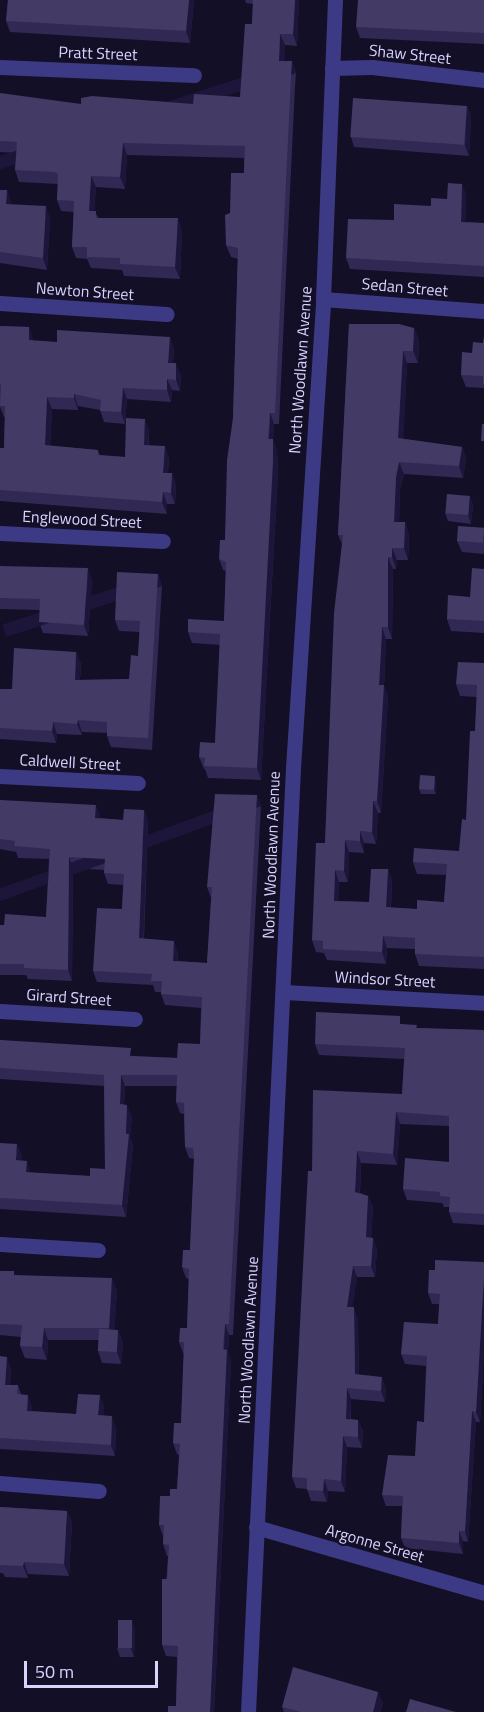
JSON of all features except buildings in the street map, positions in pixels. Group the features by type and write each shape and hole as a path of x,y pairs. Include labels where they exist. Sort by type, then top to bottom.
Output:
{"street":[{"name":"North Woodlawn Avenue","path":"248,1712 293,768 323,298 335,0"},
{"name":"Pratt Street","path":"0,67 194,75"},
{"name":"Shaw Street","path":"332,68 372,67 484,80"},
{"name":"Sedan Street","path":"323,298 484,312"},
{"name":"Newton Street","path":"0,303 167,314"},
{"name":"Englewood Street","path":"0,533 163,541"},
{"name":"Caldwell Street","path":"0,776 138,783"},
{"name":"Windsor Street","path":"284,992 484,1003"},
{"name":"Girard Street","path":"0,1011 135,1019"},
{"path":"0,1244 98,1250"},
{"path":"0,1483 99,1491"},
{"name":"Argonne Street","path":"256,1527 484,1593"}]}
